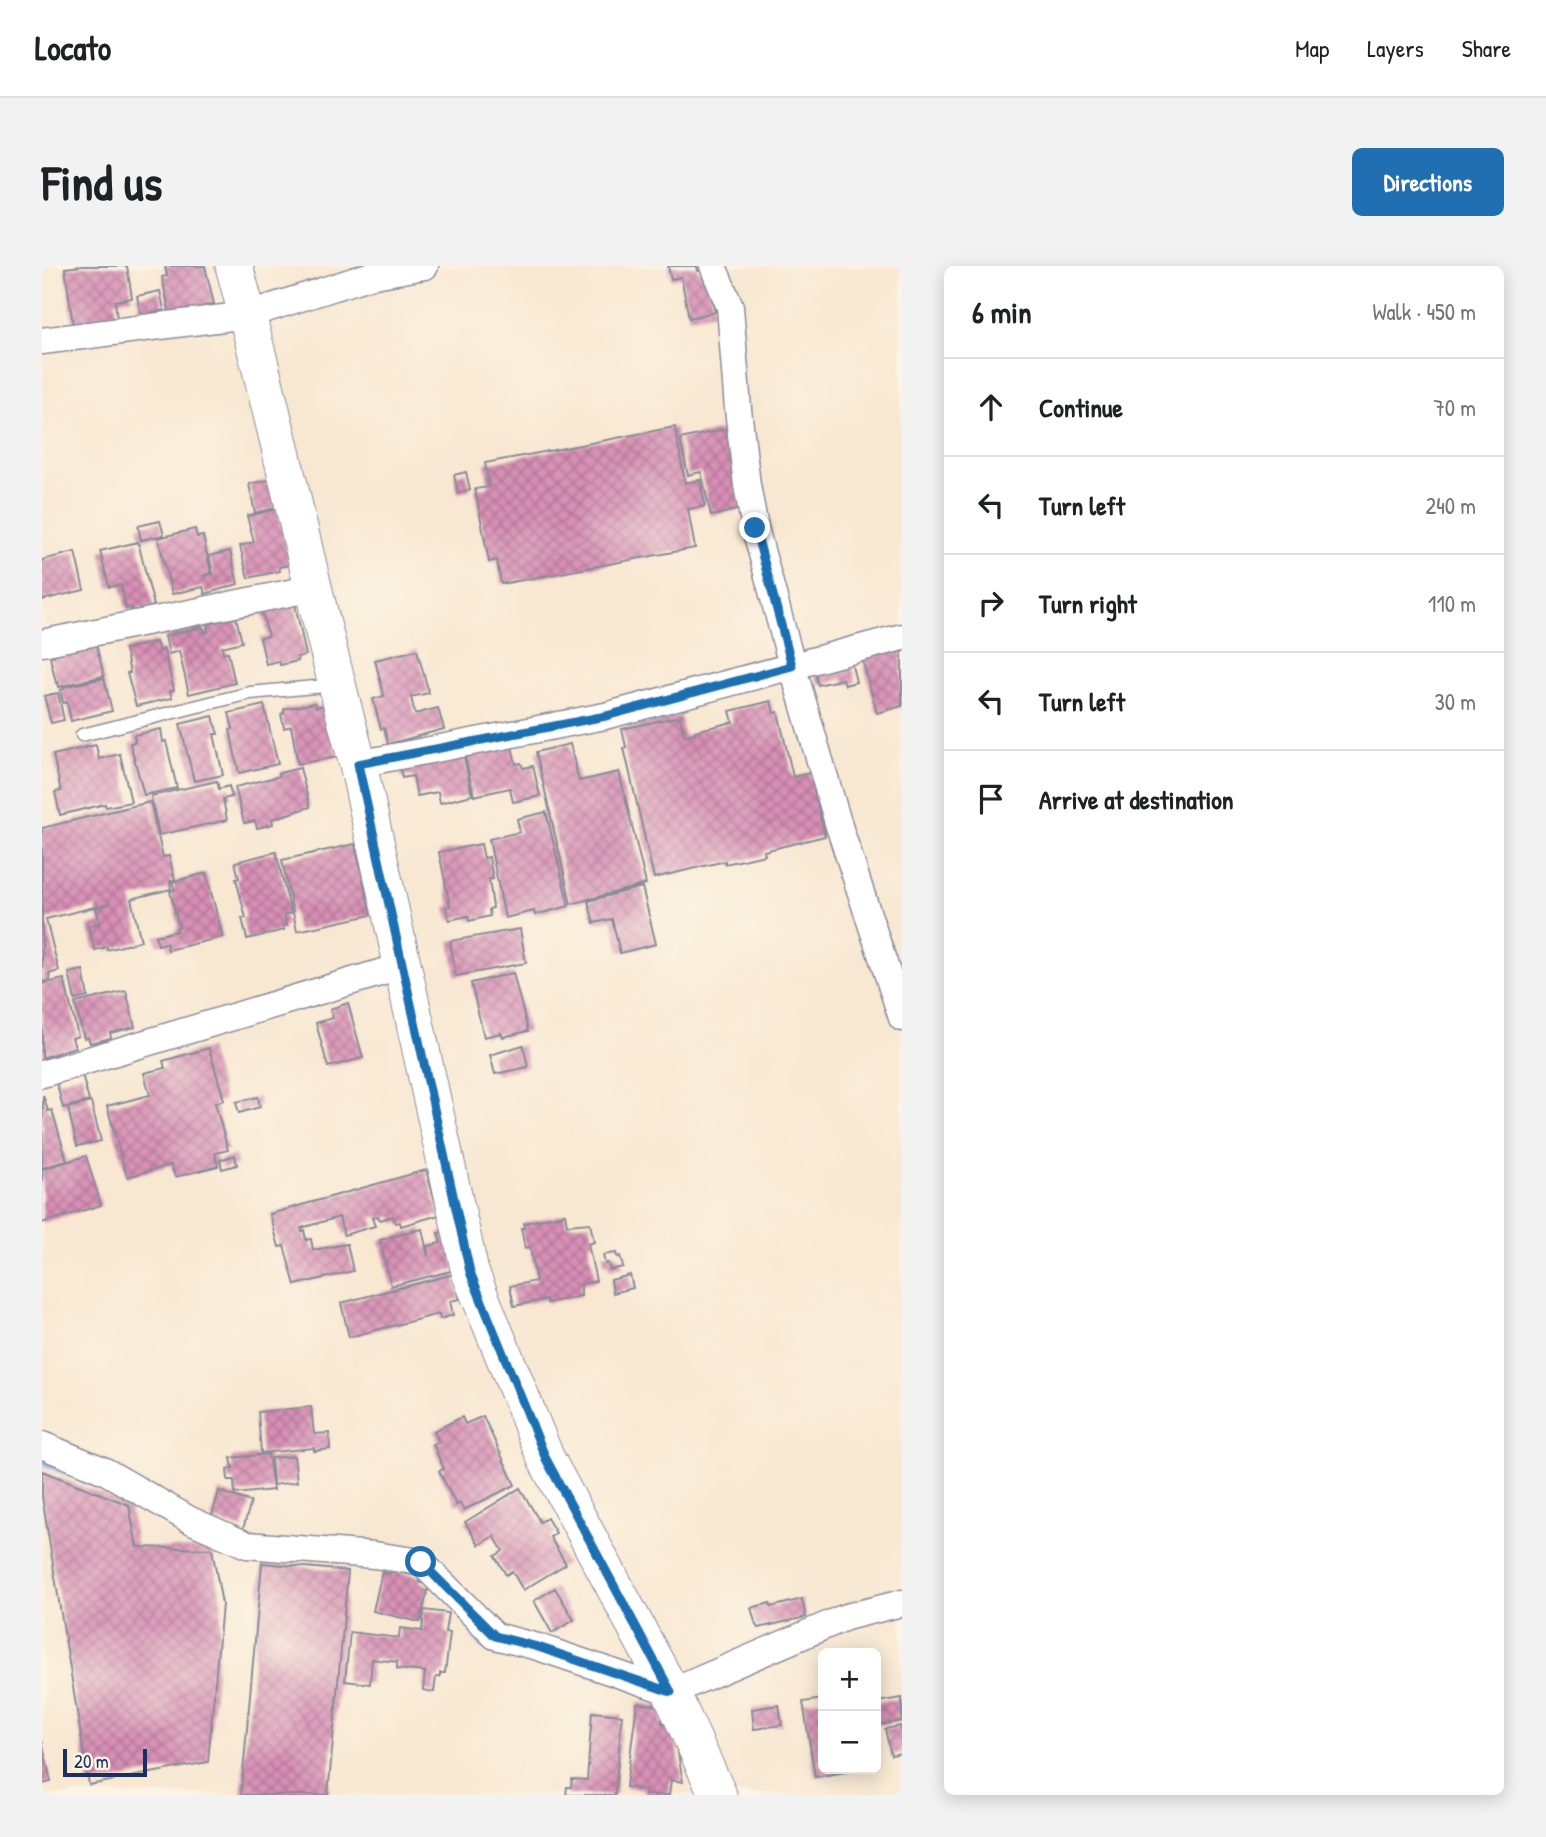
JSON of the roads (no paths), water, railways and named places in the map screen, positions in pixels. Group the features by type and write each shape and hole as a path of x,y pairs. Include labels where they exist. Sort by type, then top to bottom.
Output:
{"street":[{"path":"234,266 336,685 358,764 470,1272 546,1459 671,1692 718,1795"},
{"path":"42,341 247,315 369,276 425,266"},
{"path":"713,266 730,307 740,422 755,528 839,826 902,1018"},
{"path":"42,643 314,588"},
{"path":"358,764 606,716 902,637"},
{"path":"42,1074 403,966"},
{"path":"42,1445 105,1471 190,1520 247,1545 374,1555 421,1562 495,1636 538,1647 671,1692 846,1617 902,1603"}],"lane":[{"path":"82,735 250,693 336,685"}],"waterway":[{"path":"42,1461 115,1490"},
{"path":"475,1634 487,1647"}]}
